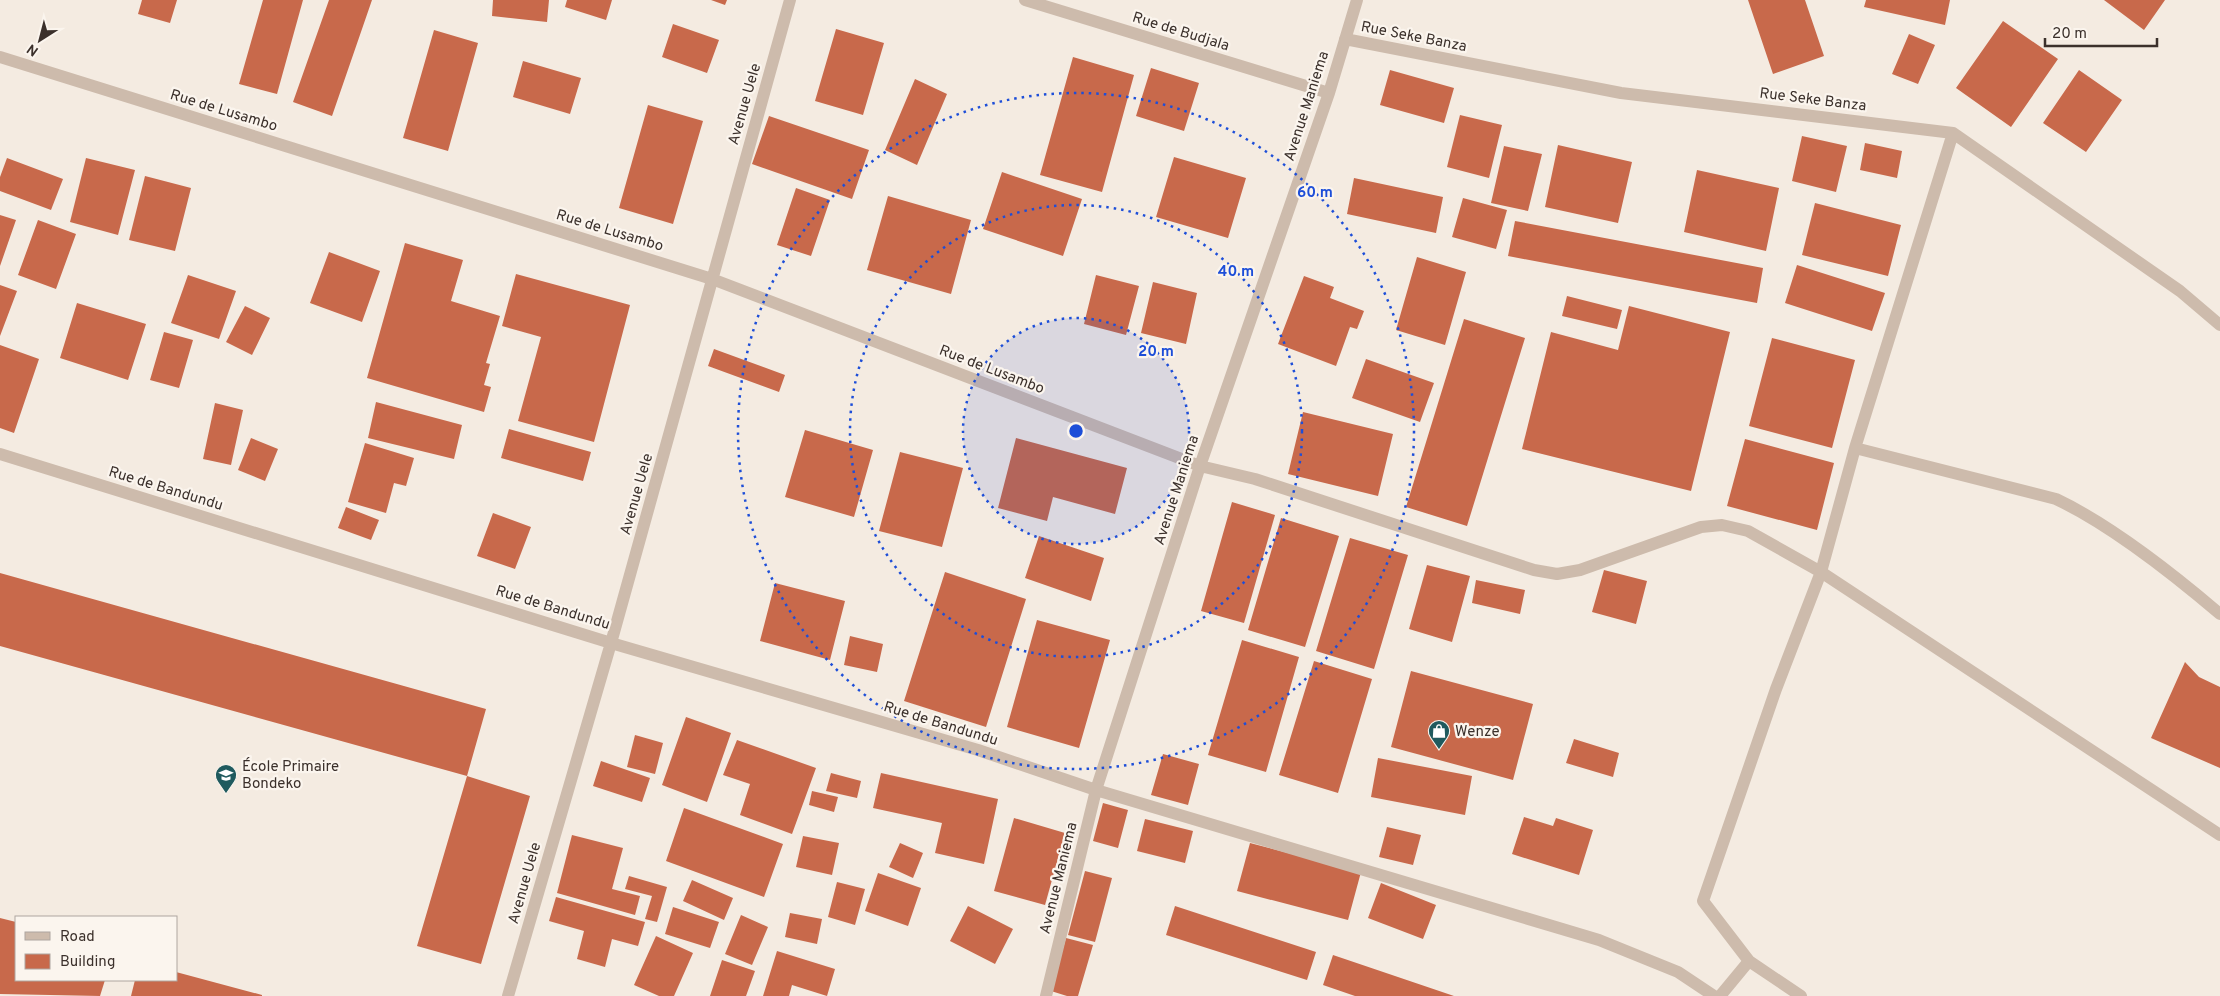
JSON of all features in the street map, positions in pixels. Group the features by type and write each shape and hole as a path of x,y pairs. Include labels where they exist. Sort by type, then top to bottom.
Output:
{"street":[{"name":"Avenue Uele","path":"508,996 611,642 790,0"},
{"name":"Rue de Budjala","path":"1025,0 1329,93"},
{"name":"Avenue Maniema","path":"1046,996 1096,790 1200,466 1329,93 1357,0"},
{"name":"Rue Seke Banza","path":"1346,39 1621,93 1953,133 2180,291 2220,325"},
{"name":"Rue de Lusambo","path":"0,57 712,279 1200,466 1255,479 1366,517 1534,570 1557,574 1580,570 1701,527 1722,525 1748,531 1821,572 2220,835"},
{"path":"1801,996 1749,961 1703,902 1776,689 1821,572 1855,448 1953,133"},
{"path":"1855,448 2056,499 2073,507 2186,584 2220,614"},
{"name":"Rue de Bandundu","path":"0,454 611,642 978,750 1096,790 1600,940 1678,972 1714,996"},
{"path":"1720,996 1749,961"}],"building":[{"path":"142,0 177,0 170,23 138,14"},
{"path":"263,0 303,0 277,94 239,84"},
{"path":"329,0 372,0 332,116 293,102"},
{"path":"493,0 549,0 547,22 492,16"},
{"path":"567,0 612,0 606,20 565,7"},
{"path":"711,0 727,0 725,5"},
{"path":"1748,0 1805,0 1824,56 1773,74"},
{"path":"1866,0 1950,0 1945,25 1864,7"},
{"path":"2104,0 2165,0 2144,30"},
{"path":"2003,21 2058,59 2011,127 1956,88"},
{"path":"673,24 719,40 707,73 662,57"},
{"path":"836,29 884,43 863,115 815,101"},
{"path":"434,30 478,43 448,151 403,138"},
{"path":"1909,34 1935,45 1918,84 1892,74"},
{"path":"1073,57 1134,75 1102,192 1040,175"},
{"path":"523,61 581,78 570,114 513,97"},
{"path":"1151,68 1199,83 1184,131 1136,116"},
{"path":"1390,70 1454,88 1444,123 1380,105"},
{"path":"2079,70 2122,100 2086,152 2043,123"},
{"path":"915,79 947,94 917,165 885,150"},
{"path":"648,105 703,121 673,224 619,208"},
{"path":"1460,115 1502,125 1489,178 1447,167"},
{"path":"769,116 869,150 852,199 752,164"},
{"path":"1802,136 1847,146 1836,192 1792,181"},
{"path":"1865,143 1902,151 1897,178 1860,170"},
{"path":"1558,145 1632,162 1618,223 1545,207"},
{"path":"1504,146 1542,154 1528,211 1491,203"},
{"path":"1174,157 1246,178 1228,238 1156,217"},
{"path":"7,158 63,179 51,210 0,191 0,177"},
{"path":"86,158 135,170 118,235 70,222"},
{"path":"1697,170 1779,188 1766,251 1684,232"},
{"path":"1002,172 1082,199 1063,256 983,229"},
{"path":"145,176 191,188 175,251 129,240"},
{"path":"1354,178 1443,197 1436,233 1347,214"},
{"path":"796,188 830,200 811,256 777,245"},
{"path":"888,196 971,220 951,294 867,270"},
{"path":"1463,198 1507,210 1496,249 1452,237"},
{"path":"1815,203 1901,225 1888,276 1802,255"},
{"path":"0,215 16,220 0,266"},
{"path":"38,220 76,234 56,289 18,275"},
{"path":"1515,221 1763,268 1757,303 1508,256"},
{"path":"405,243 463,260 451,301 500,316 486,363 490,364 484,385 491,387 484,412 367,378"},
{"path":"329,252 380,271 362,322 310,303"},
{"path":"1417,257 1466,272 1445,345 1396,330"},
{"path":"1797,265 1885,293 1872,331 1785,303"},
{"path":"516,274 630,305 594,442 518,421 541,337 502,326"},
{"path":"188,275 236,291 219,339 171,323"},
{"path":"1096,275 1139,286 1126,335 1084,324"},
{"path":"1304,276 1334,287 1330,298 1364,311 1357,329 1350,327 1336,366 1278,344"},
{"path":"1153,282 1197,293 1186,344 1141,333"},
{"path":"0,285 17,291 0,336"},
{"path":"1567,296 1622,310 1617,329 1562,316"},
{"path":"77,303 146,324 128,380 60,358"},
{"path":"245,306 270,318 252,355 226,342"},
{"path":"1629,306 1730,332 1691,491 1522,449 1551,332 1618,350"},
{"path":"1464,319 1525,338 1467,526 1406,507"},
{"path":"164,332 193,340 179,388 150,380"},
{"path":"1772,338 1855,360 1832,448 1749,426"},
{"path":"0,345 39,359 14,433 0,428"},
{"path":"714,349 785,375 779,392 708,366"},
{"path":"1366,359 1434,383 1420,422 1352,398"},
{"path":"376,402 462,425 454,459 368,438"},
{"path":"215,403 243,410 231,465 203,459"},
{"path":"1303,412 1393,434 1378,496 1288,474"},
{"path":"509,429 591,452 583,481 501,458"},
{"path":"805,430 873,450 854,517 785,497"},
{"path":"251,438 278,449 265,481 238,470"},
{"path":"1016,438 1127,468 1115,514 1053,497 1047,521 998,508"},
{"path":"1745,439 1834,463 1817,530 1727,506"},
{"path":"365,443 414,458 406,486 394,483 386,513 348,502"},
{"path":"900,452 963,468 942,547 879,531"},
{"path":"1232,502 1275,515 1244,623 1201,611"},
{"path":"346,507 379,520 371,540 338,528"},
{"path":"493,513 531,527 515,569 477,556"},
{"path":"1281,518 1339,536 1305,647 1248,630"},
{"path":"1039,536 1104,558 1091,601 1025,578"},
{"path":"1350,538 1408,555 1374,669 1316,651"},
{"path":"1427,565 1470,576 1452,642 1409,629"},
{"path":"1604,570 1647,581 1636,624 1592,612"},
{"path":"945,572 1026,599 986,727 904,701"},
{"path":"0,573 486,709 467,776 0,646"},
{"path":"1476,580 1525,590 1520,614 1472,603"},
{"path":"775,583 845,601 830,660 760,641"},
{"path":"1037,620 1110,640 1079,748 1007,727"},
{"path":"850,636 883,644 877,672 844,665"},
{"path":"1242,640 1299,657 1266,772 1208,755"},
{"path":"1314,661 1372,679 1338,793 1279,775"},
{"path":"2185,662 2199,677 2220,687 2220,768 2151,738"},
{"path":"1411,671 1533,704 1513,780 1391,747"},
{"path":"686,717 731,733 707,802 662,785"},
{"path":"635,735 663,743 655,774 627,767"},
{"path":"1574,739 1619,753 1613,777 1566,763"},
{"path":"737,740 816,768 792,834 740,815 750,784 723,775"},
{"path":"1163,754 1199,764 1188,805 1151,795"},
{"path":"1378,758 1472,776 1465,815 1371,797"},
{"path":"601,761 650,778 642,802 593,786"},
{"path":"831,773 861,781 857,798 826,791"},
{"path":"881,773 998,799 984,864 935,853 942,823 873,808"},
{"path":"467,776 530,796 481,964 417,946"},
{"path":"812,791 838,797 834,812 809,805"},
{"path":"1103,803 1128,810 1118,848 1093,841"},
{"path":"684,808 783,844 764,897 666,861"},
{"path":"1524,817 1553,826 1556,818 1593,830 1579,875 1512,854"},
{"path":"1014,818 1065,833 1045,905 994,891"},
{"path":"1145,819 1193,831 1185,863 1137,851"},
{"path":"1387,827 1421,835 1413,865 1379,857"},
{"path":"572,835 623,848 612,889 640,896 635,915 557,893"},
{"path":"803,836 839,843 832,875 796,867"},
{"path":"900,843 923,853 913,878 889,867"},
{"path":"1250,843 1361,872 1348,920 1237,891"},
{"path":"1085,871 1112,878 1095,942 1068,935"},
{"path":"878,873 921,888 908,926 865,911"},
{"path":"629,876 667,887 657,922 645,919 652,896 625,889"},
{"path":"692,880 733,898 724,920 683,901"},
{"path":"837,882 865,889 855,925 828,917"},
{"path":"1381,883 1436,905 1423,939 1368,918"},
{"path":"556,897 645,922 638,946 612,939 605,967 577,959 584,931 549,921"},
{"path":"968,906 1013,929 995,964 950,941"},
{"path":"1175,906 1316,952 1307,980 1166,935"},
{"path":"673,907 719,922 710,948 665,934"},
{"path":"790,913 822,919 817,944 785,937"},
{"path":"741,915 768,927 752,965 725,954"},
{"path":"0,918 15,922 15,981 105,981 100,996 0,994"},
{"path":"656,936 693,953 674,996 659,996 634,985"},
{"path":"1066,938 1093,945 1078,996 1067,996 1051,991"},
{"path":"777,951 835,969 827,996 792,985 789,996 763,996"},
{"path":"1333,955 1454,996 1355,996 1323,985"},
{"path":"722,960 755,971 746,996 710,996"},
{"path":"178,973 262,995 262,996 131,996 135,981 178,981"}],"place":[{"name":"Wenze","path":"1439,750"},
{"name":"École Primaire Bondeko","path":"226,794"}]}
